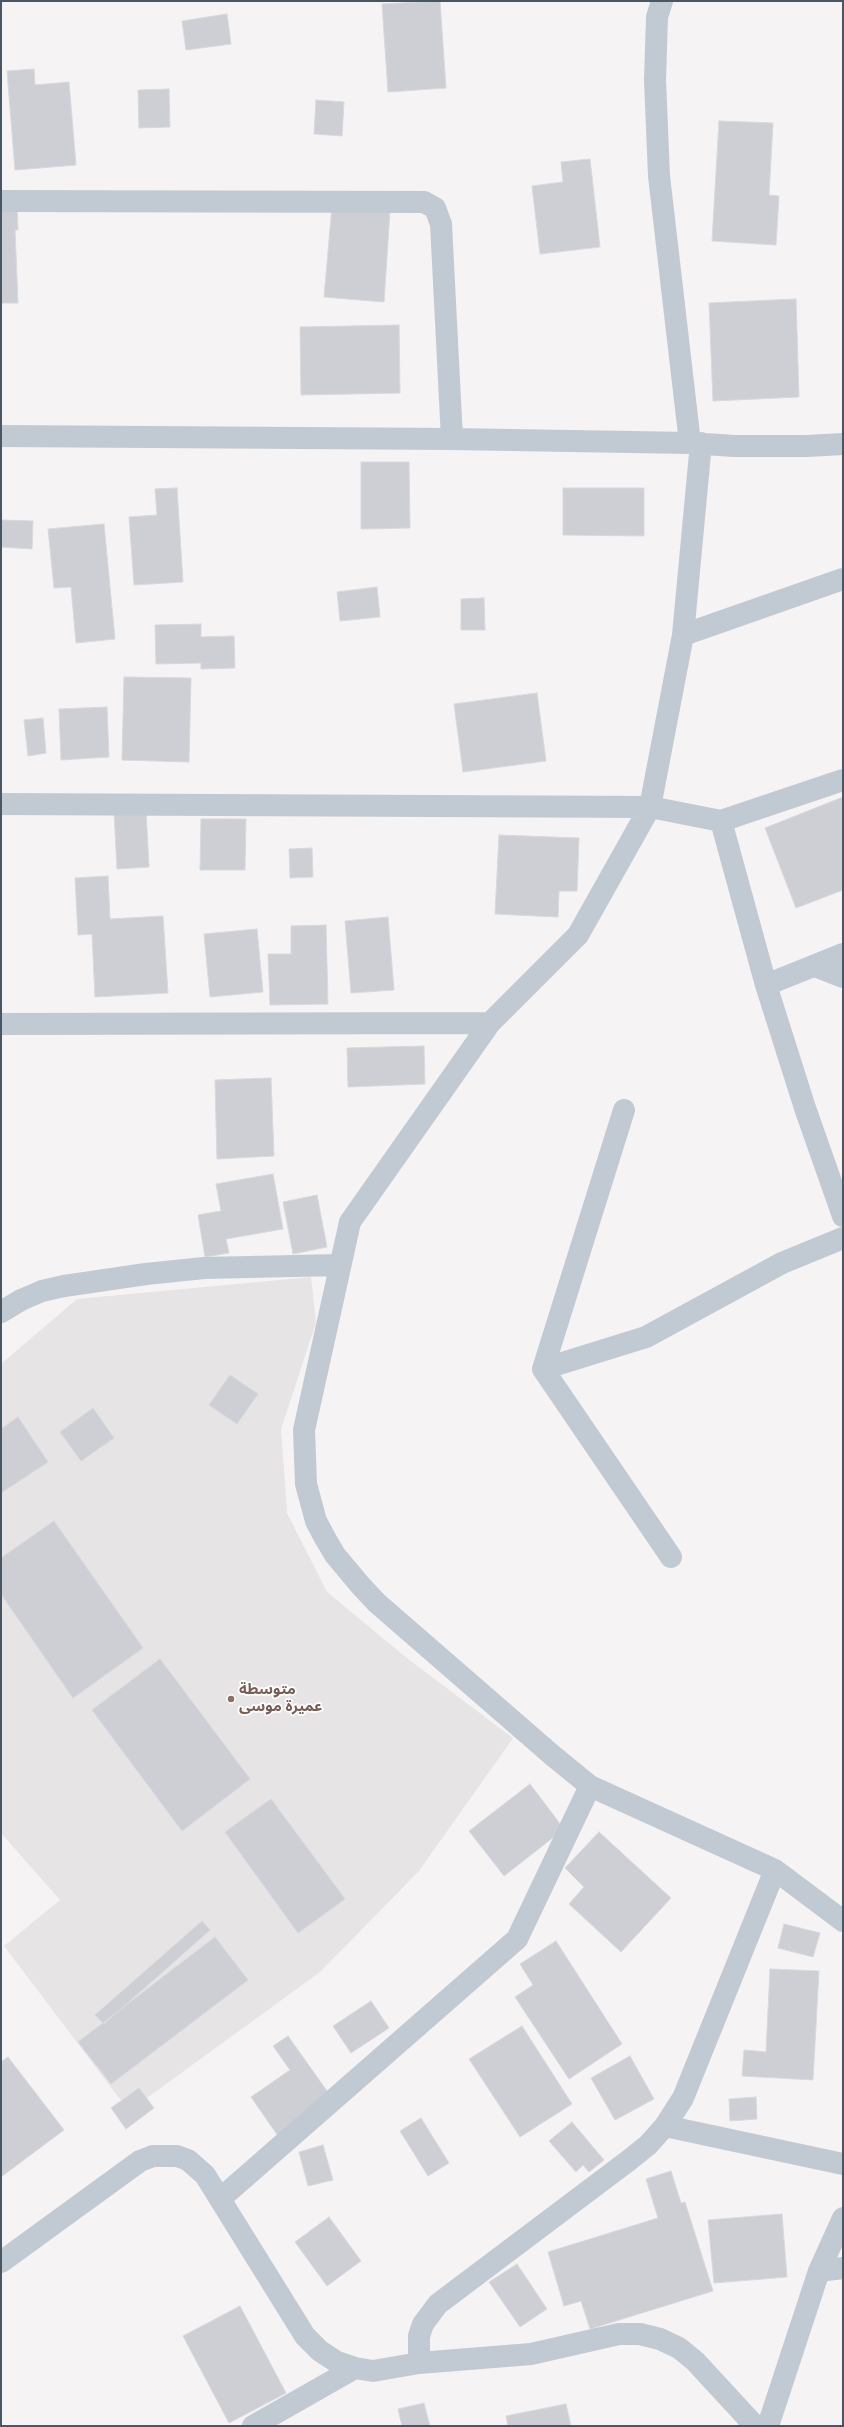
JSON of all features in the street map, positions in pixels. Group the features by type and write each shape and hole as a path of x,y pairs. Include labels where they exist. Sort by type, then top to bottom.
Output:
{"street":[{"path":"662,1 658,17 654,80 659,176 696,443 683,635 650,807 578,935 490,1023 350,1222 339,1265 304,1430 306,1484 316,1521 335,1555 377,1603 590,1786 775,1870 843,1921"},
{"path":"1,201 424,202 436,208 441,224 452,439"},
{"path":"1,436 452,439 807,446 843,444"},
{"path":"683,635 843,579"},
{"path":"1,804 650,807 721,821 843,780"},
{"path":"721,821 766,985 805,1108 843,1216"},
{"path":"766,985 843,954"},
{"path":"816,966 843,977"},
{"path":"1,1024 490,1023"},
{"path":"543,1369 624,1110"},
{"path":"543,1369 646,1337 782,1263 843,1238"},
{"path":"1,1312 21,1300 42,1291 64,1286 146,1274 204,1268 339,1265"},
{"path":"543,1369 671,1557"},
{"path":"220,2199 517,1939 590,1786"},
{"path":"420,2363 419,2336 423,2324 438,2304 628,2161 648,2145 665,2126 683,2098 775,1870"},
{"path":"665,2126 843,2164"},
{"path":"1,2262 140,2161 152,2156 166,2154 188,2160 206,2175 305,2336 320,2351 337,2362 355,2368 373,2371 420,2363 531,2354 619,2334 640,2334 660,2339 679,2348 695,2361 755,2426"},
{"path":"768,2426 819,2271 843,2218"},
{"path":"819,2271 843,2268"},
{"path":"253,2426 355,2368"}],"shaded area":[{"name":"متوسطة عميرة موسى","path":"311,1277 316,1323 281,1429 287,1513 327,1592 408,1659 513,1738 419,1871 320,1972 129,2111 4,1946 60,1900 1,1833 1,1364 77,1299"}],"building":[{"path":"440,1 446,88 388,92 382,4"},
{"path":"227,14 231,44 186,50 182,21"},
{"path":"34,69 35,85 69,82 76,165 15,170 7,71"},
{"path":"169,89 170,127 139,128 138,90"},
{"path":"316,100 344,102 342,136 314,134"},
{"path":"719,121 773,123 769,195 779,196 776,245 712,241"},
{"path":"590,159 600,247 540,254 532,186 563,182 561,162"},
{"path":"17,203 18,230 15,230 18,303 1,303 1,204"},
{"path":"332,206 390,211 384,302 324,297"},
{"path":"796,299 799,397 713,401 709,303"},
{"path":"399,325 400,393 301,395 300,327"},
{"path":"361,462 409,462 410,528 361,529"},
{"path":"177,488 183,582 134,585 129,517 157,515 155,489"},
{"path":"563,488 644,488 644,536 563,535"},
{"path":"1,520 33,521 32,549 1,547"},
{"path":"104,524 115,639 76,643 71,587 54,588 48,529"},
{"path":"377,587 380,617 340,621 337,592"},
{"path":"484,598 485,630 461,630 461,599"},
{"path":"201,624 201,637 234,636 235,668 201,669 201,663 156,664 155,625"},
{"path":"124,677 191,678 189,762 122,760"},
{"path":"537,693 546,761 463,772 454,704"},
{"path":"107,707 109,757 61,760 59,709"},
{"path":"43,718 46,753 28,756 24,720"},
{"path":"843,797 843,890 796,908 765,828"},
{"path":"146,810 149,867 117,869 114,812"},
{"path":"201,819 246,819 245,870 200,870"},
{"path":"499,835 579,838 577,891 559,891 558,917 495,914"},
{"path":"312,848 313,877 290,878 289,849"},
{"path":"108,876 110,919 163,916 168,993 95,997 92,934 78,935 75,878"},
{"path":"388,917 394,990 351,993 345,921"},
{"path":"326,925 328,1004 270,1005 268,954 291,954 291,926"},
{"path":"257,929 263,992 210,997 204,934"},
{"path":"424,1046 425,1084 348,1087 347,1048"},
{"path":"271,1078 274,1156 217,1159 215,1080"},
{"path":"273,1174 283,1229 226,1239 229,1253 205,1257 198,1215 221,1211 216,1184"},
{"path":"317,1195 327,1247 293,1254 283,1202"},
{"path":"230,1375 258,1394 237,1424 209,1405"},
{"path":"93,1408 114,1438 81,1461 60,1432"},
{"path":"18,1417 48,1462 1,1493 1,1429"},
{"path":"54,1521 143,1648 73,1698 1,1594 1,1558"},
{"path":"160,1659 250,1779 182,1831 92,1710"},
{"path":"530,1784 564,1829 504,1876 469,1831"},
{"path":"271,1799 345,1899 298,1933 225,1832"},
{"path":"599,1832 671,1898 621,1952 569,1904 584,1887 565,1868"},
{"path":"202,1921 210,1930 104,2024 95,2015"},
{"path":"784,1924 820,1933 813,1957 778,1948"},
{"path":"215,1937 248,1980 111,2084 78,2042"},
{"path":"556,1941 622,2044 569,2079 515,1997 533,1985 520,1964"},
{"path":"770,1969 819,1971 813,2080 742,2076 744,2050 766,2052"},
{"path":"371,2001 389,2028 351,2053 333,2026"},
{"path":"522,2026 572,2104 520,2137 469,2059"},
{"path":"288,2036 332,2098 278,2136 251,2097 290,2070 273,2046"},
{"path":"630,2056 654,2099 615,2120 591,2078"},
{"path":"8,2057 64,2130 1,2177 1,2062"},
{"path":"139,2088 154,2108 126,2129 111,2108"},
{"path":"756,2097 757,2119 730,2121 729,2099"},
{"path":"421,2118 449,2163 428,2176 400,2131"},
{"path":"572,2122 604,2160 589,2172 583,2165 576,2172 549,2141"},
{"path":"323,2145 333,2180 308,2186 299,2152"},
{"path":"671,2171 681,2203 685,2202 713,2291 590,2329 581,2301 564,2306 548,2252 658,2218 646,2179"},
{"path":"782,2214 787,2277 714,2283 708,2220"},
{"path":"329,2217 361,2261 327,2286 295,2242"},
{"path":"517,2264 547,2309 520,2327 489,2282"},
{"path":"240,2306 286,2393 229,2423 183,2336"},
{"path":"424,2403 430,2426 402,2426 398,2409"},
{"path":"566,2404 571,2426 508,2426 506,2416"}],"place":[{"name":"متوسطة عميرة موسى","path":"231,1699"}]}
